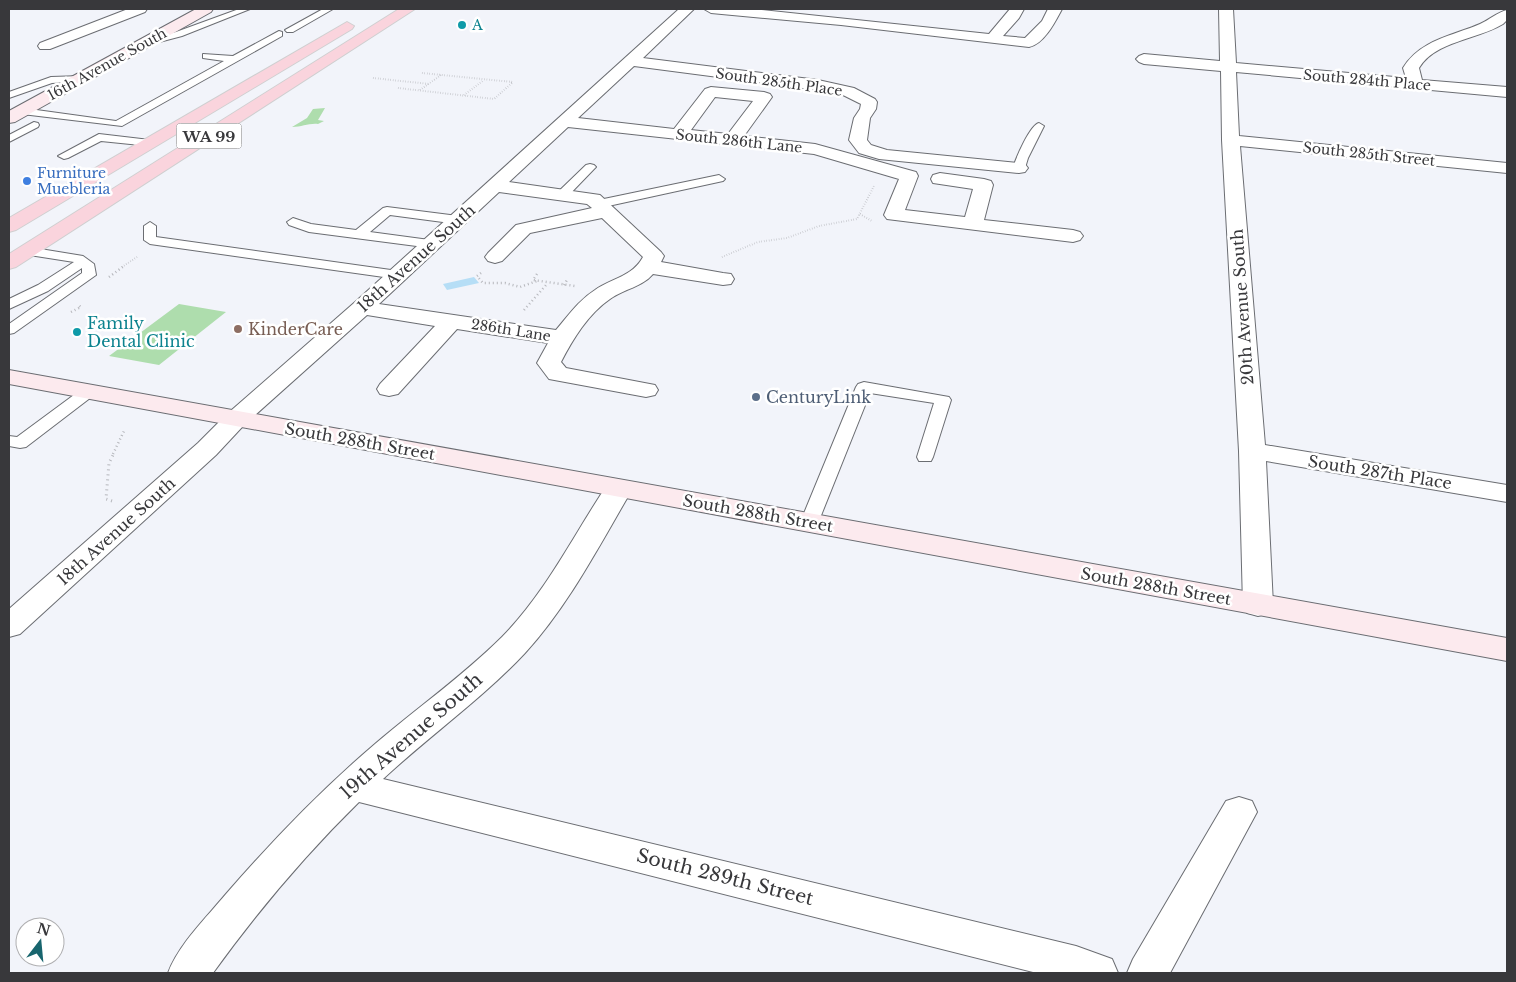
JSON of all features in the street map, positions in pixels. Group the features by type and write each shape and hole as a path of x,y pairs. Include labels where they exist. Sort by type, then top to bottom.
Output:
{"main road":[{"name":"16th Avenue South","path":"16,114 206,9"},
{"name":"WA 99","path":"9,262 408,9"},
{"name":"WA 99","path":"9,226 360,19"},
{"name":"South 288th Street","path":"9,377 235,420 284,426 1507,650"}],"street":[{"path":"45,46 140,9"},
{"name":"18th Avenue South","path":"9,626 208,449 235,420 362,308 687,9"},
{"path":"711,9 802,13 1029,43 1048,23 1055,9"},
{"path":"992,38 1014,15 1017,9"},
{"name":"20th Avenue South","path":"1226,9 1231,140 1252,451 1258,605"},
{"path":"1414,84 1411,68 1418,57 1434,48 1501,25 1507,14"},
{"name":"South 284th Place","path":"1144,59 1507,92"},
{"name":"South 285th Place","path":"631,61 848,91 869,102 868,109 862,118 858,140 865,149 885,155 1020,168"},
{"path":"679,134 711,92 764,97 733,140"},
{"name":"South 286th Lane","path":"565,122 815,149 909,176 984,185 972,224"},
{"name":"South 285th Street","path":"1231,140 1507,168"},
{"path":"909,176 894,215 1073,236"},
{"path":"495,186 593,200 654,256 650,268 723,279"},
{"path":"495,257 523,230 602,208"},
{"name":"286th Lane","path":"362,308 562,338 593,301 607,292 643,276 650,268"},
{"path":"389,389 452,321"},
{"path":"562,338 549,363 558,374 646,390"},
{"name":"South 287th Place","path":"1252,451 1507,493"},
{"name":"19th Avenue South","path":"189,973 254,888 309,827 352,786 513,644 554,594 620,488"},
{"name":"South 289th Street","path":"352,786 1001,945 1076,965 1097,973"},
{"path":"1148,973 1240,812"}],"lane":[{"path":"143,43 179,34 246,9"},
{"path":"290,30 329,9"},
{"path":"16,114 118,124 279,34"},
{"path":"206,56 235,58"},
{"path":"9,95 51,80 82,79"},
{"path":"9,139 34,126"},
{"path":"1020,168 1022,158 1039,126"},
{"path":"64,156 99,137 150,143"},
{"path":"562,195 590,167"},
{"path":"602,208 719,179"},
{"path":"360,234 387,211 458,220"},
{"path":"293,222 309,228 432,244"},
{"path":"150,226 150,240 398,275"},
{"path":"281,232 309,228"},
{"path":"9,330 89,275 89,267 83,262 28,251"},
{"path":"9,305 19,298 44,288 83,262"},
{"path":"809,522 864,387 943,400 925,457"},
{"path":"9,441 20,443 88,392"}],"path":[{"path":"398,88 494,99 513,82 422,73"},
{"path":"420,91 441,75"},
{"path":"373,78 429,84"},
{"path":"464,96 484,79"},
{"path":"715,258 731,254 758,242 787,238 797,235 801,231 830,223 848,222 857,219 876,182"},
{"path":"860,214 875,222"},
{"path":"537,274 534,280 580,286"},
{"path":"564,285 567,280"},
{"path":"524,310 547,283"},
{"path":"124,431 109,463 106,499 138,511"}],"green space":[{"path":"325,108 318,120 324,121 318,124 292,127 307,118 313,109"},
{"path":"179,304 226,312 159,365 109,356"}],"water":[{"path":"474,277 479,283 447,290 443,284"}],"place":[{"name":"A","path":"462,25"},
{"name":"Furniture Muebleria","path":"27,181"},
{"name":"KinderCare","path":"238,329"},
{"name":"Family Dental Clinic","path":"77,332"},
{"name":"CenturyLink","path":"756,397"}]}
